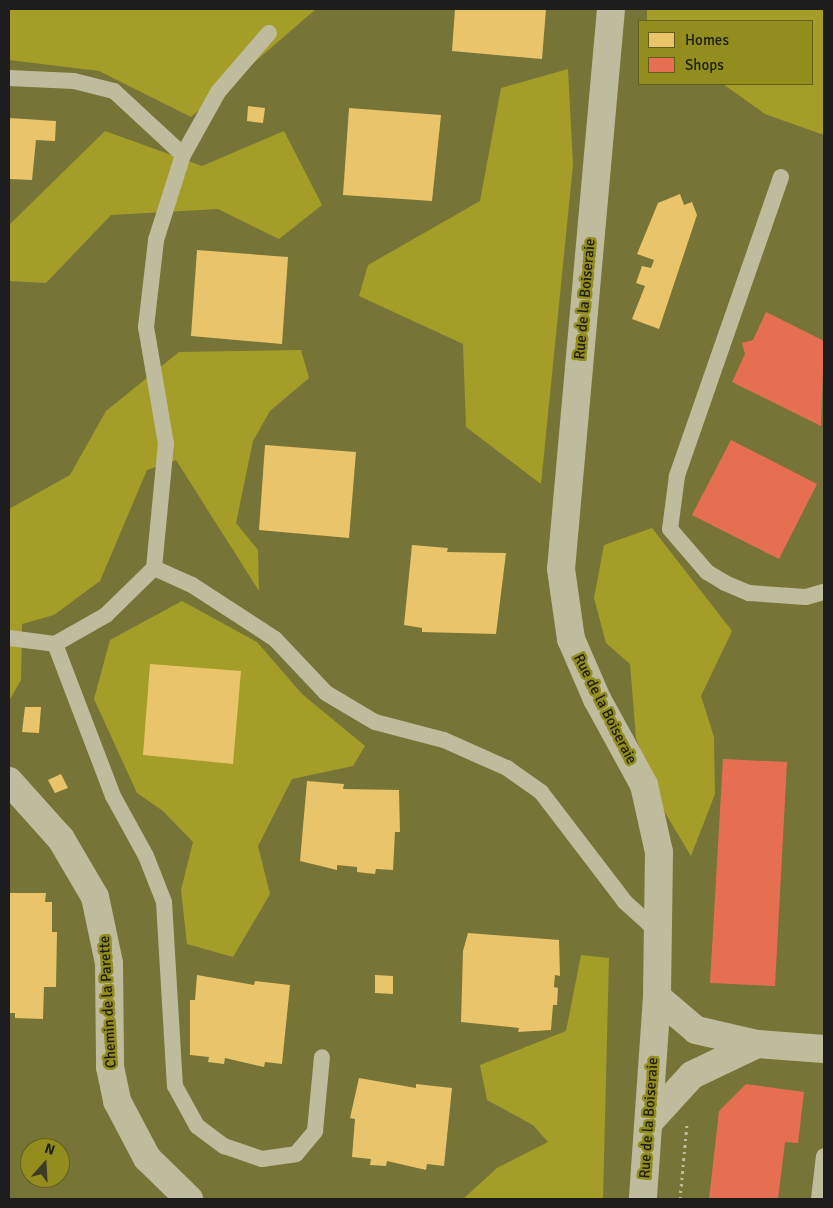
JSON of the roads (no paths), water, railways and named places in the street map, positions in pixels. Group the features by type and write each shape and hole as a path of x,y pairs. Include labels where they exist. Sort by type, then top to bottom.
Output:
{"street":[{"name":"Rue de la Boiseraie","path":"611,9 561,569 570,639 597,699 644,785 659,852 657,997 650,1121 643,1199"},
{"name":"Chemin de la Parette","path":"9,781 61,839 95,897 109,963 110,1067 118,1101 147,1158 189,1199"},
{"path":"657,997 696,1030 757,1044 824,1049"},
{"path":"650,1121 692,1075 757,1044"}],"lane":[{"path":"9,638 55,644 106,615 154,568 166,444 146,327 156,240 183,155 218,92 269,32"},
{"path":"9,78 74,81 114,92 183,155"},
{"path":"781,177 677,476 670,529 701,565 725,583 749,593 806,597 824,592"},
{"path":"154,568 192,585 275,639 326,693 375,722 444,740 506,768 541,792 625,902 657,931"},
{"path":"55,644 113,796 146,856 164,902 175,1086 197,1126 224,1146 262,1159 296,1154 315,1131 322,1057"},
{"path":"819,1199 824,1156"}]}
